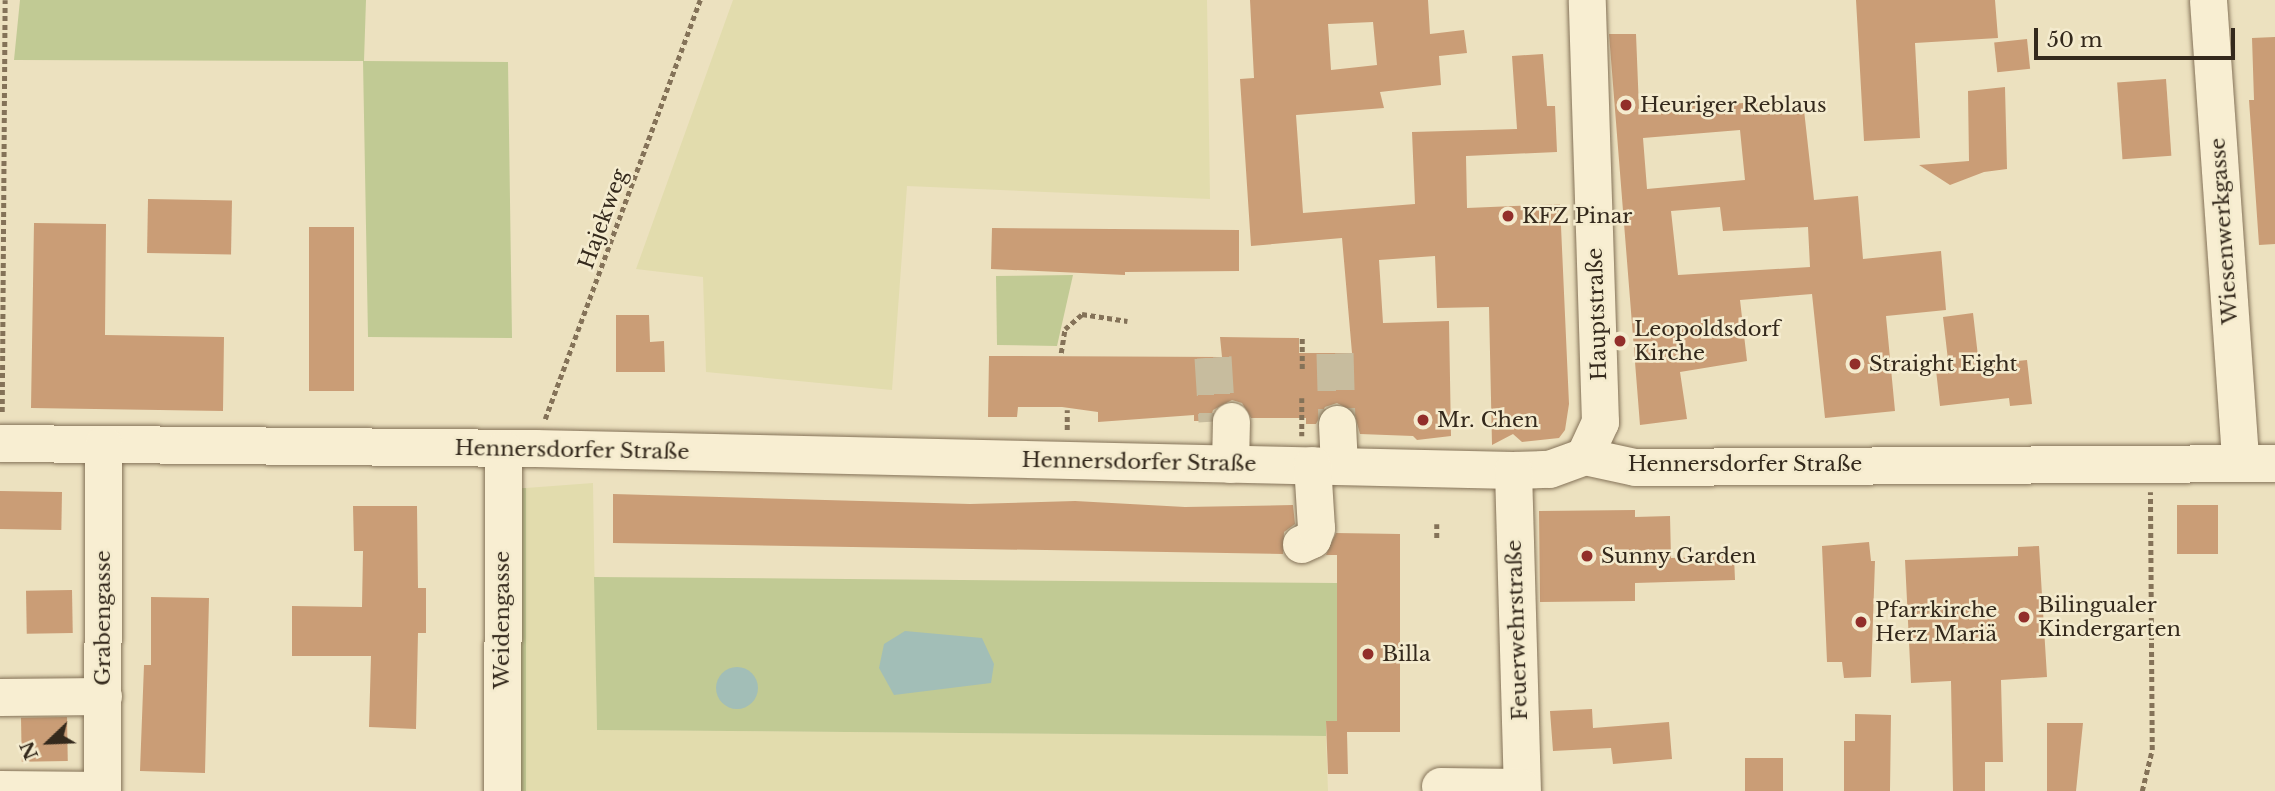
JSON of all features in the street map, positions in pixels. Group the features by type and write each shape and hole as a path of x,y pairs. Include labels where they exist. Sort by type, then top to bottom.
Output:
{"street":[{"name":"Hauptstraße","path":"1584,456 1600,422 1587,0"},
{"name":"Wiesenwerkgasse","path":"2208,0 2257,462"},
{"path":"1223,464 1224,421"},
{"path":"1301,544 1312,538 1316,528 1318,456 1337,424"},
{"name":"Hennersdorfer Straße","path":"1,443 519,449 1223,464 1318,456 1513,470 1549,469 1584,456 1635,467 2257,462"},
{"name":"Grabengasse","path":"102,791 103,444"},
{"name":"Weidengasse","path":"502,791 519,449"},
{"name":"Feuerwehrstraße","path":"1513,470 1521,789"},
{"path":"0,697 103,696"},
{"path":"1440,786 1521,789"},
{"path":"0,789 102,791"}],"path":[{"path":"1,443 5,0"},
{"name":"Hajekweg","path":"519,449 700,0"},
{"path":"1061,353 1065,328 1082,314 1126,321"},
{"path":"1301,369 1302,337"},
{"path":"1302,398 1318,456"},
{"path":"1067,410 1067,431"},
{"path":"2142,791 2152,750 2150,462"},
{"path":"1437,524 1437,540"}],"shaded area":[{"path":"733,0 1207,0 1210,199 907,186 892,390 706,372 703,277 636,269"},
{"path":"593,483 597,730 1326,736 1328,791 525,791 526,488"}],"green space":[{"path":"20,0 366,0 364,61 508,62 512,338 368,337 363,61 14,60"},
{"path":"1073,275 1057,346 997,345 996,276"},
{"path":"512,488 526,488 526,791 512,791"},
{"path":"594,577 1337,583 1337,721 1326,721 1326,736 597,730"}],"water":[{"path":"905,631 982,638 994,664 991,683 894,695 879,668 884,644"},
{"path":"737,667 752,673 758,688 752,703 737,709 722,703 716,688 722,673"}],"building":[{"path":"1250,0 1428,0 1430,34 1464,30 1467,53 1439,56 1441,85 1380,92 1384,108 1296,115 1303,213 1415,204 1412,132 1517,129 1512,56 1543,54 1547,106 1555,106 1557,152 1466,156 1467,208 1560,204 1569,404 1565,430 1559,438 1522,442 1513,434 1492,445 1489,307 1437,308 1435,256 1379,260 1383,323 1449,321 1451,436 1417,440 1413,436 1360,434 1354,412 1337,403 1325,407 1316,424 1306,424 1306,418 1251,418 1242,403 1232,400 1213,410 1210,421 1194,421 1194,415 1098,422 1098,412 1062,407 1018,407 1017,417 988,417 989,356 1222,357 1220,337 1299,338 1299,353 1352,353 1342,238 1251,246 1240,79 1254,78","holes":["1373,22 1377,65 1331,70 1328,24"]},
{"path":"1856,0 1995,0 1998,38 1915,43 1920,138 1864,141"},
{"path":"1609,34 1636,34 1639,109 1761,102 1762,115 1804,110 1814,200 1858,196 1863,259 1941,251 1946,310 1886,316 1895,411 1825,418 1812,294 1740,300 1747,361 1680,372 1687,419 1640,425","holes":["1740,130 1745,180 1647,189 1643,138","1720,207 1723,231 1808,227 1810,267 1678,275 1671,211"]},
{"path":"2275,37 2275,244 2259,245 2249,100 2254,100 2252,38"},
{"path":"2027,39 2030,69 1997,72 1994,42"},
{"path":"2166,79 2171,156 2122,159 2117,82"},
{"path":"2005,87 2007,169 1984,172 1950,185 1919,165 1969,161 1968,91"},
{"path":"148,199 232,200 231,254 147,253"},
{"path":"34,223 106,224 105,335 224,337 223,411 31,408"},
{"path":"309,227 354,227 354,391 309,391"},
{"path":"992,228 1239,230 1239,271 1125,272 1125,275 991,269"},
{"path":"1973,313 1979,365 2027,360 2032,404 2010,406 2009,398 1940,406 1935,361 1948,360 1943,317"},
{"path":"616,315 649,315 650,342 664,341 665,372 616,372"},
{"path":"0,491 62,492 61,530 0,529"},
{"path":"613,494 970,504 1075,501 1185,507 1293,505 1295,524 1284,532 1283,554 613,543"},
{"path":"2177,505 2218,505 2218,554 2177,554"},
{"path":"353,506 417,506 418,588 426,588 426,633 418,633 416,729 369,727 371,656 292,656 292,606 362,607 363,551 354,551"},
{"name":"Sunny Garden","path":"1635,510 1635,517 1670,516 1671,558 1734,556 1735,580 1635,583 1635,601 1540,602 1539,511"},
{"name":"Billa","path":"1336,533 1400,534 1400,732 1347,732 1348,774 1328,774 1326,721 1337,721 1337,555 1326,555"},
{"name":"Pfarrkirche Herz Mariä","path":"1869,542 1871,561 1875,561 1871,677 1844,678 1842,662 1827,662 1822,546"},
{"path":"2039,546 2047,677 2001,680 2003,762 1985,762 1985,791 1953,791 1951,681 1911,683 1905,560 2018,556 2018,547"},
{"path":"72,590 73,633 27,634 26,591"},
{"path":"151,597 209,598 205,773 140,771 144,665 151,665"},
{"path":"1592,709 1593,728 1669,722 1672,759 1613,764 1611,748 1553,751 1550,711"},
{"path":"1855,714 1891,715 1890,791 1844,791 1844,741 1855,741"},
{"path":"67,717 68,761 22,762 21,718"},
{"path":"2047,723 2083,723 2076,791 2047,791"},
{"path":"1745,758 1783,758 1783,791 1745,791"}],"tunnel":[{"path":"1335,353 1337,424"},
{"path":"1213,357 1217,421"}],"place":[{"name":"Heuriger Reblaus","path":"1626,105"},
{"name":"KFZ Pinar","path":"1508,216"},
{"name":"Leopoldsdorf Kirche","path":"1620,341"},
{"name":"Straight Eight","path":"1855,364"},
{"name":"Mr. Chen","path":"1423,420"},
{"name":"Sunny Garden","path":"1587,556"},
{"name":"Bilingualer Kindergarten","path":"2024,617"},
{"name":"Pfarrkirche Herz Mariä","path":"1861,622"},
{"name":"Billa","path":"1368,654"}]}
